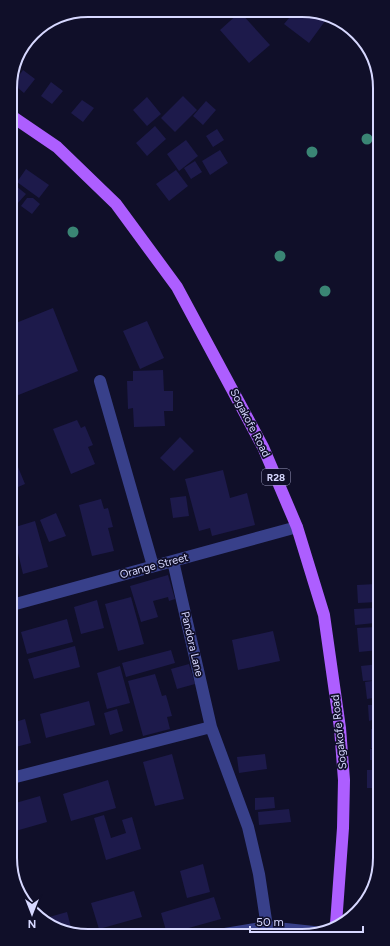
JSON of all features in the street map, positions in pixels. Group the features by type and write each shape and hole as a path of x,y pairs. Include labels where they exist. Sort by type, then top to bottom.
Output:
{"main road":[{"name":"Sogakofe Road","path":"17,120 57,147 116,204 177,287 264,447 297,527 324,615 340,728 344,780 343,828 336,920"}],"street":[{"path":"100,381 153,566"},
{"name":"Orange Street","path":"17,604 297,527"},
{"name":"Pandora Lane","path":"173,561 211,727 248,827 259,874 267,927"},
{"path":"17,777 211,727"},
{"path":"255,929 267,927 285,929"}],"building":[{"path":"234,17 245,17 270,45 249,63 220,30"},
{"path":"290,17 316,18 325,21 309,43 284,24"},
{"path":"23,70 35,79 24,93 17,87 18,77"},
{"path":"51,82 63,91 52,104 41,96"},
{"path":"183,96 197,110 175,132 161,118"},
{"path":"147,97 161,114 147,126 133,110"},
{"path":"82,100 94,108 83,122 71,113"},
{"path":"206,101 216,110 203,125 193,116"},
{"path":"155,126 166,139 147,156 136,143"},
{"path":"217,129 224,140 213,147 206,136"},
{"path":"186,140 198,156 179,171 167,154"},
{"path":"220,150 228,163 210,175 202,161"},
{"path":"195,161 202,172 191,179 184,168"},
{"path":"26,169 49,185 39,198 17,182"},
{"path":"176,170 188,186 169,201 156,184"},
{"path":"17,187 26,194 17,204"},
{"path":"27,198 33,198 40,204 32,214 21,206"},
{"path":"53,308 78,371 17,396 17,323"},
{"path":"147,321 164,358 140,369 123,331"},
{"path":"163,370 164,391 173,391 173,411 164,411 165,426 134,427 133,408 128,409 127,381 133,381 133,371"},
{"path":"77,420 81,428 85,426 93,445 88,447 95,464 71,474 53,429"},
{"path":"180,437 194,451 174,471 160,458"},
{"path":"17,465 25,484 17,487"},
{"path":"223,470 230,498 247,493 255,525 212,536 210,528 199,531 185,479"},
{"path":"186,496 189,516 173,518 170,498"},
{"path":"101,499 104,509 108,508 113,527 108,528 114,551 92,556 79,505"},
{"path":"56,513 66,536 49,542 40,520"},
{"path":"35,521 48,567 23,574 17,549 17,526"},
{"path":"168,575 175,599 169,601 168,597 153,601 158,617 141,622 130,586"},
{"path":"373,584 373,602 358,603 357,585"},
{"path":"131,597 144,644 118,651 105,604"},
{"path":"97,600 104,628 81,634 74,607"},
{"path":"373,608 373,623 355,625 354,609"},
{"path":"67,619 73,642 27,654 21,632"},
{"path":"373,627 373,651 359,652 357,628"},
{"path":"273,631 280,661 238,670 232,640"},
{"path":"75,646 80,667 34,679 28,659"},
{"path":"171,650 175,663 126,677 122,663"},
{"path":"189,664 195,684 177,689 171,669"},
{"path":"373,665 373,680 363,681 361,666"},
{"path":"120,666 130,703 107,709 97,673"},
{"path":"155,674 162,696 166,695 172,716 167,717 170,729 143,736 128,681"},
{"path":"373,681 373,698 367,699 365,682"},
{"path":"89,701 95,725 46,738 40,714"},
{"path":"368,705 373,705 373,725 372,720 369,721"},
{"path":"117,709 123,731 110,735 104,713"},
{"path":"25,719 31,743 17,747 17,721"},
{"path":"371,729 373,729 373,748 371,748"},
{"path":"370,749 373,749 373,760 370,760"},
{"path":"172,754 184,799 155,806 143,762"},
{"path":"265,754 267,769 239,773 237,757"},
{"path":"367,770 373,770 373,788 367,788"},
{"path":"108,780 116,808 71,821 63,794"},
{"path":"40,796 47,822 17,831 17,803"},
{"path":"274,797 275,808 255,810 255,798"},
{"path":"289,809 291,822 259,825 258,812"},
{"path":"104,815 111,838 126,833 122,820 132,817 141,849 106,860 94,818"},
{"path":"203,864 210,892 187,898 180,871"},
{"path":"134,891 142,917 99,929 91,903"},
{"path":"214,897 221,919 185,929 166,929 161,913"},
{"path":"67,912 71,927 65,925 52,919 52,916"}]}
